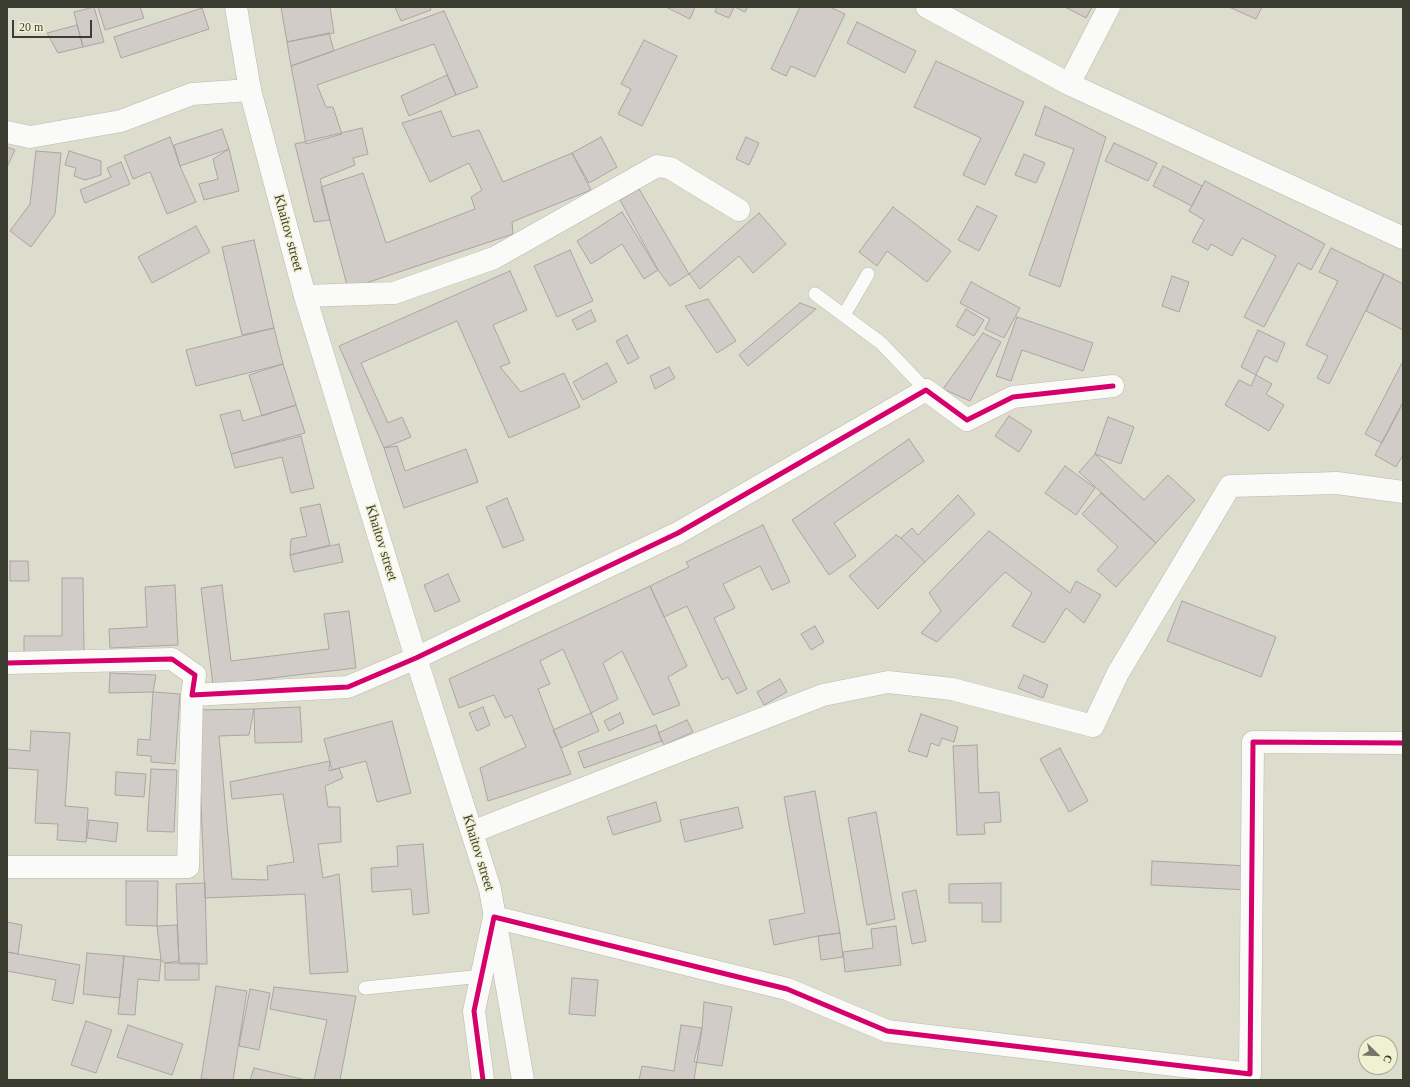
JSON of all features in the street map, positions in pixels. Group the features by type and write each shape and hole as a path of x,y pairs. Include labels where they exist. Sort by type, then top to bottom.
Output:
{"street":[{"name":"Khaitov street","path":"236,7 250,90 305,296 416,658 490,889 523,1080"},
{"path":"927,7 1069,84 1403,238"},
{"path":"1069,84 1109,7"},
{"path":"7,132 30,137 45,135 121,121 192,94 250,90"},
{"path":"305,296 394,293 494,258 657,166 670,168 739,210"},
{"path":"192,695 348,687 416,658 678,533 926,390 967,420 1013,397 1113,386"},
{"path":"472,832 823,695 888,682 952,690 1093,726 1118,673 1230,486 1337,483 1403,492"},
{"path":"7,663 172,659 195,675 192,695 188,867 7,867"},
{"path":"483,1080 474,1011 494,917 787,989 887,1031 1249,1077 1253,742 1403,743"}],"lane":[{"path":"844,315 868,274"},
{"path":"815,294 881,343 926,390"},
{"path":"365,988 482,976"}],"building":[{"path":"94,7 104,42 83,47 74,12"},
{"path":"98,7 140,7 144,18 105,30"},
{"path":"281,7 330,7 334,33 287,42"},
{"path":"395,7 430,7 431,10 401,21"},
{"path":"666,7 695,7 690,19"},
{"path":"717,7 734,7 729,18 715,12"},
{"path":"735,7 748,7 745,12"},
{"path":"800,7 830,7 845,14 815,77 791,66 786,76 771,69"},
{"path":"1065,7 1092,7 1086,18"},
{"path":"1229,7 1262,7 1256,19"},
{"path":"202,8 209,29 121,58 114,37"},
{"path":"444,11 478,87 456,95 434,44 317,85 326,107 333,107 342,134 306,144 291,66"},
{"path":"857,22 916,51 905,73 847,43"},
{"path":"77,25 83,47 58,53 47,33"},
{"path":"329,33 334,51 291,66 287,42"},
{"path":"644,40 677,56 642,126 618,114 631,89 621,84"},
{"path":"936,61 1024,102 985,185 963,175 981,138 914,107"},
{"path":"447,75 456,95 409,116 401,96"},
{"path":"1045,106 1106,137 1060,287 1029,275 1074,149 1035,135"},
{"path":"441,111 452,137 479,130 503,182 572,153 591,190 512,222 513,234 348,289 321,187 363,173 386,243 475,209 471,197 482,190 469,163 430,182 402,123"},
{"path":"362,128 368,154 353,158 355,165 320,179 330,220 314,222 295,144"},
{"path":"222,129 229,149 180,166 174,145"},
{"path":"170,137 180,166 196,202 167,214 150,172 133,179 124,156"},
{"path":"601,137 617,167 589,183 572,153"},
{"path":"746,137 759,143 749,165 736,159"},
{"path":"1114,143 1157,163 1148,181 1105,161"},
{"path":"7,147 15,150 7,167"},
{"path":"229,149 239,191 204,200 199,184 218,179 213,159"},
{"path":"36,151 61,153 55,214 31,247 10,231 30,204"},
{"path":"69,151 101,161 101,175 85,180 74,176 76,168 65,165"},
{"path":"1024,154 1045,163 1036,183 1015,175"},
{"path":"121,162 130,184 85,203 80,190 111,177 107,168"},
{"path":"1163,166 1202,186 1192,206 1153,186"},
{"path":"1205,181 1325,244 1311,270 1298,263 1264,327 1244,317 1276,256 1242,238 1232,256 1211,244 1208,250 1192,242 1204,220 1189,211"},
{"path":"639,189 689,274 670,286 658,270 620,200"},
{"path":"977,206 997,216 979,251 958,240"},
{"path":"893,207 951,251 927,282 887,251 877,266 859,252"},
{"path":"622,212 658,270 644,279 622,244 591,264 577,241"},
{"path":"759,213 786,244 753,273 739,256 700,289 689,274"},
{"path":"196,226 210,252 152,283 138,257"},
{"path":"254,240 274,328 242,335 222,247"},
{"path":"1331,248 1384,274 1329,384 1317,378 1328,356 1306,345 1338,281 1319,272"},
{"path":"570,250 593,301 557,317 534,266"},
{"path":"510,271 527,310 493,325 510,363 500,367 521,392 564,373 580,407 509,438 457,321 361,363 388,423 402,417 411,437 384,448 339,346"},
{"path":"1384,274 1403,284 1403,330 1366,311"},
{"path":"1172,276 1189,282 1179,312 1162,306"},
{"path":"971,282 1020,308 1004,338 985,329 990,319 960,303"},
{"path":"708,299 736,341 717,353 685,306"},
{"path":"800,303 816,309 748,366 739,355"},
{"path":"966,309 984,320 974,336 956,326"},
{"path":"591,310 596,321 577,330 572,320"},
{"path":"1017,317 1093,343 1083,371 1022,350 1011,381 996,376"},
{"path":"274,328 283,364 196,386 186,350"},
{"path":"1258,330 1285,343 1277,362 1265,356 1256,375 1241,367"},
{"path":"983,333 1001,342 970,401 943,389"},
{"path":"627,335 639,358 628,364 616,341"},
{"path":"1403,361 1403,403 1382,443 1365,434"},
{"path":"607,363 617,382 583,400 573,382"},
{"path":"283,364 296,405 262,416 249,375"},
{"path":"669,367 675,378 655,389 650,376"},
{"path":"1256,375 1272,384 1266,394 1284,405 1269,431 1225,405 1239,380 1251,386"},
{"path":"1403,402 1403,455 1396,467 1375,455"},
{"path":"296,405 305,433 231,454 220,415 240,410 243,421"},
{"path":"1009,416 1032,431 1019,452 995,436"},
{"path":"1108,417 1134,427 1121,464 1095,454"},
{"path":"301,436 314,488 291,493 282,457 235,468 231,454"},
{"path":"909,439 924,461 834,523 856,556 829,575 792,520"},
{"path":"397,446 405,471 466,449 478,482 404,508 384,448"},
{"path":"1095,454 1144,500 1168,475 1195,500 1156,543 1079,472"},
{"path":"1065,466 1095,488 1076,515 1045,493"},
{"path":"1101,493 1156,543 1116,587 1097,570 1118,547 1082,514"},
{"path":"958,495 975,514 925,562 901,538 912,528 918,535"},
{"path":"507,498 524,540 503,548 486,507"},
{"path":"320,504 330,545 290,555 291,539 307,536 300,508"},
{"path":"763,525 790,582 772,590 760,566 723,584 735,608 714,618 747,689 737,694 728,677 722,680 687,606 664,617 650,586 689,567 686,562"},
{"path":"989,531 1070,593 1076,581 1101,595 1084,623 1066,608 1044,643 1012,626 1032,593 1005,572 937,642 921,633 941,611 929,593"},
{"path":"896,535 901,538 925,562 878,609 849,576"},
{"path":"339,544 343,562 294,572 290,555"},
{"path":"10,561 28,561 29,581 10,581"},
{"path":"448,574 460,601 435,612 424,585"},
{"path":"62,578 83,578 84,652 24,652 24,636 62,636"},
{"path":"175,585 178,645 110,648 109,629 147,627 145,587"},
{"path":"222,585 231,661 329,649 324,614 349,611 356,668 213,685 201,588"},
{"path":"650,586 687,666 668,677 680,705 653,715 622,651 603,663 618,699 591,713 563,649 540,661 550,684 538,689 571,774 488,801 480,768 526,747 512,715 505,718 494,695 459,708 449,679"},
{"path":"1182,601 1276,637 1261,677 1167,641"},
{"path":"815,626 824,642 811,650 801,634"},
{"path":"110,673 156,675 153,692 109,693"},
{"path":"1024,675 1048,685 1043,698 1018,688"},
{"path":"780,679 787,692 764,705 757,692"},
{"path":"153,692 180,694 175,764 151,762 151,756 137,755 138,739 150,740"},
{"path":"300,707 302,742 255,743 254,709"},
{"path":"483,707 490,725 477,731 469,713"},
{"path":"254,709 249,735 219,736 232,879 268,880 267,866 294,862 283,794 232,799 230,782 330,761 329,771 339,768 343,778 325,786 328,807 340,807 341,842 318,844 323,878 339,874 348,972 310,974 305,894 205,898 197,710"},
{"path":"591,713 599,731 561,748 553,730"},
{"path":"620,713 624,723 609,731 604,721"},
{"path":"921,714 958,727 954,742 942,738 939,746 931,743 927,757 908,751"},
{"path":"687,720 693,732 664,745 658,733"},
{"path":"392,721 411,793 377,802 366,761 332,770 324,739"},
{"path":"656,725 662,741 584,768 578,752"},
{"path":"31,731 70,733 65,806 88,808 86,842 57,840 58,824 35,823 38,770 7,768 7,749 30,751"},
{"path":"977,745 979,793 999,792 1001,822 984,823 985,834 957,835 953,746"},
{"path":"1060,748 1088,801 1069,812 1040,759"},
{"path":"151,769 177,770 174,832 147,831"},
{"path":"116,772 146,774 144,797 115,795"},
{"path":"815,791 840,933 774,945 769,920 805,913 784,797"},
{"path":"656,802 661,821 613,835 607,817"},
{"path":"738,807 743,828 685,842 680,820"},
{"path":"876,812 895,919 867,925 848,818"},
{"path":"89,820 118,823 116,842 87,838"},
{"path":"423,844 429,913 413,915 411,889 372,892 371,868 398,866 397,846"},
{"path":"1152,861 1248,866 1247,890 1151,885"},
{"path":"126,881 158,881 157,926 126,925"},
{"path":"205,883 207,964 179,964 176,884"},
{"path":"1001,883 1001,922 982,922 982,903 949,903 949,884"},
{"path":"916,890 926,941 912,944 902,893"},
{"path":"7,922 22,925 18,954 7,952"},
{"path":"177,925 179,961 165,963 161,960 157,926"},
{"path":"896,926 901,965 845,972 843,952 873,948 871,929"},
{"path":"840,933 843,957 821,960 818,936"},
{"path":"7,952 80,965 73,1004 52,1000 56,980 7,971"},
{"path":"87,953 124,956 120,998 83,994"},
{"path":"124,956 161,960 159,981 138,979 135,1015 118,1014"},
{"path":"165,963 199,963 199,980 165,980"},
{"path":"572,978 598,980 595,1016 569,1014"},
{"path":"216,986 247,991 233,1080 201,1079"},
{"path":"274,987 356,996 340,1080 314,1080 327,1020 270,1009"},
{"path":"250,989 270,993 259,1050 239,1046"},
{"path":"704,1002 732,1007 722,1066 694,1062 702,1028"},
{"path":"86,1021 112,1030 96,1073 71,1065"},
{"path":"128,1025 183,1044 172,1075 117,1057"},
{"path":"681,1025 702,1028 694,1080 639,1080 642,1066 674,1071"},
{"path":"254,1068 306,1080 250,1080"}],"cycle path":[{"path":"7,663 172,659 195,675 192,695 348,687 416,658 678,533 926,390 967,420 1013,397 1113,386"},
{"path":"483,1080 474,1011 494,917 787,989 887,1031 1250,1074 1253,742 1403,743"}]}
